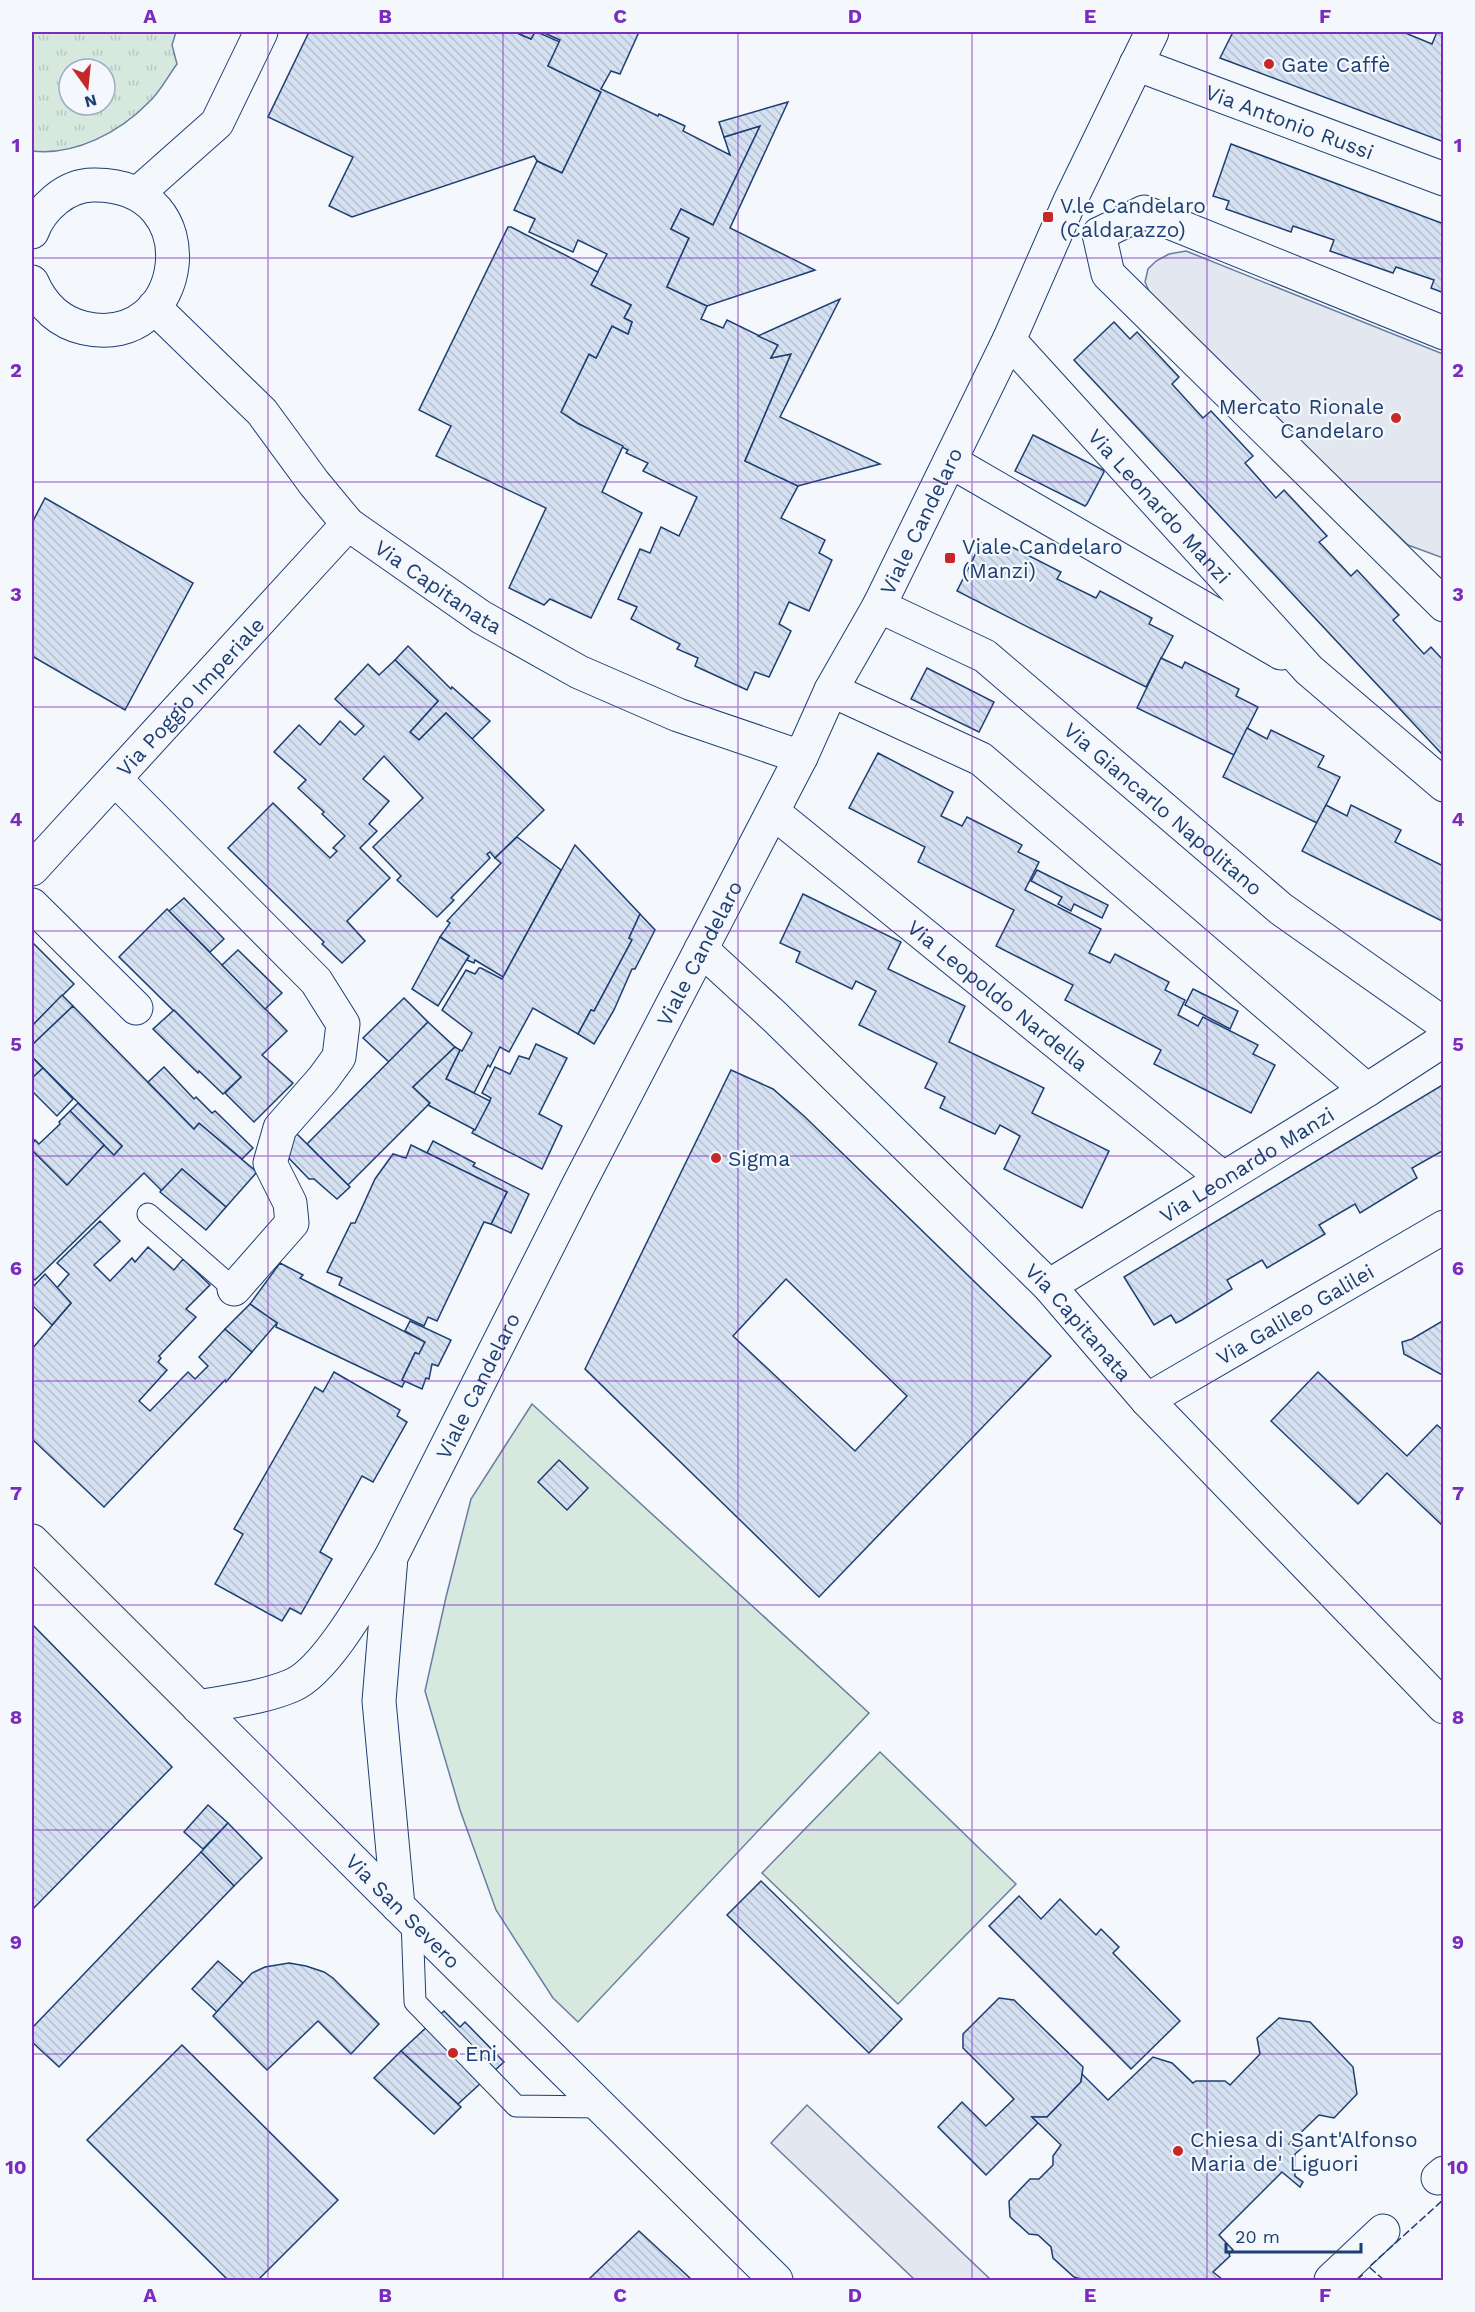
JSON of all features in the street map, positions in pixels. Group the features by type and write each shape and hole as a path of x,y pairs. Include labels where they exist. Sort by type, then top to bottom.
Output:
{"street":[{"path":"137,194 217,123 261,32"},
{"name":"Viale Candelaro","path":"405,1913 379,1701 391,1557 578,1186 801,758 831,690 879,606 1009,340 1069,203 1152,32"},
{"name":"Via Antonio Russi","path":"1136,64 1443,179"},
{"path":"32,228 46,207 66,192 90,184 114,185 137,194 154,207 167,225 173,246 173,268 167,289 154,307 137,321 117,329 95,330 73,325 54,315 39,298 32,282"},
{"path":"1069,203 1099,234 1108,274 1443,605"},
{"path":"1099,234 1144,212 1443,333"},
{"name":"Via Capitanata","path":"154,307 262,412 314,483 348,524 481,617 579,672 678,715 801,758"},
{"name":"Via Leonardo Manzi","path":"1009,340 1309,670 1443,785"},
{"name":"Via Leonardo Manzi","path":"950,460 1309,670"},
{"name":"Via Poggio Imperiale","path":"32,869 348,524"},
{"name":"Via Giancarlo Napolitano","path":"879,606 985,656 1281,909 1443,1024"},
{"path":"831,690 981,759 1367,1090"},
{"path":"115,779 316,981 343,1024 339,1057 280,1128 270,1163 290,1203 292,1222 234,1289"},
{"name":"Via Leopoldo Nardella","path":"773,812 1223,1178"},
{"path":"32,905 136,1008"},
{"name":"Via Capitanata","path":"701,949 775,1017 1049,1286 1147,1400 1443,1707"},
{"name":"Via Leonardo Manzi","path":"1049,1286 1367,1090 1443,1040"},
{"name":"Via Galileo Galilei","path":"1147,1400 1443,1227"},
{"name":"Via San Severo","path":"32,1541 776,2280"},
{"path":"198,1707 261,1695 295,1684 326,1658 391,1557"},
{"path":"1331,2280 1383,2231"}],"lane":[{"path":"148,1214 234,1289"},
{"path":"405,1913 415,2001 516,2106 600,2107"}],"green space":[{"path":"32,32 176,32 172,45 177,64 149,102 125,123 96,140 64,150 32,151"},
{"path":"532,1404 869,1713 578,2022 553,1998 496,1910 460,1810 425,1691 471,1499"},
{"path":"880,1752 1016,1884 898,2004 762,1873"}],"shaded area":[{"path":"1186,251 1443,354 1443,558 1408,545 1152,298 1145,282 1148,269 1156,261 1169,254"},
{"path":"807,2105 991,2280 915,2280 771,2143"}],"building":[{"path":"309,32 515,32 531,39 537,32 560,42 548,66 601,92 562,173 537,161 534,156 352,217 329,206 353,157 268,117"},
{"path":"515,32 535,32 531,39"},
{"path":"542,32 639,32 620,74 611,71 601,89 685,126 683,131 730,155 724,137 760,126 713,225 681,209 671,229 689,238 667,287 707,306 701,319 723,328 727,320 778,345 771,358 791,354 745,461 798,486 781,518 825,540 819,553 832,560 809,611 789,602 779,624 791,631 769,677 755,672 747,690 695,666 698,658 677,649 680,644 631,619 637,607 618,599 640,549 650,553 661,527 679,536 697,497 643,471 648,463 626,453 628,450 561,412 589,354 596,358 612,326 628,334 632,322 624,318 631,305 591,285 607,254 578,240 573,252 529,232 535,219 514,210 537,161 562,173 601,92 548,66 560,40"},
{"path":"1233,32 1403,32 1432,44 1437,32 1444,32 1444,142 1220,58"},
{"path":"788,102 730,228 815,270 707,306 667,287 689,238 671,229 681,209 713,225 760,126 724,137 719,122"},
{"path":"1231,144 1444,224 1444,293 1431,288 1434,280 1396,267 1393,273 1330,251 1334,240 1293,226 1291,232 1226,209 1229,201 1213,196"},
{"path":"508,227 598,272 591,285 631,305 624,318 632,322 628,334 612,326 596,358 589,354 561,412 579,424 623,446 602,492 642,513 591,618 550,599 544,605 509,588 546,508 436,456 451,426 419,410"},
{"path":"840,299 780,417 880,464 798,486 745,461 791,354 771,358 778,345 758,336"},
{"path":"1114,322 1130,339 1137,332 1179,377 1172,384 1203,418 1211,411 1253,456 1245,463 1276,498 1284,490 1327,536 1319,542 1351,576 1357,570 1399,615 1393,620 1424,654 1431,647 1444,661 1444,751 1441,753 1074,360"},
{"path":"1033,435 1103,470 1085,506 1015,471"},
{"path":"45,498 193,583 125,710 32,656 32,523"},
{"path":"981,543 1002,554 1006,544 1061,572 1057,579 1096,598 1100,591 1152,618 1149,624 1173,636 1146,687 957,591"},
{"path":"408,646 451,689 452,687 490,721 472,739 446,713 419,740 410,732 438,701 395,660"},
{"path":"1161,658 1182,668 1185,662 1239,689 1236,696 1258,707 1234,755 1137,708"},
{"path":"395,660 438,701 410,732 419,740 446,713 544,810 495,858 490,852 487,854 490,858 451,898 454,900 437,917 397,880 401,876 373,847 423,798 384,756 363,779 389,801 369,824 377,831 360,848 390,878 347,921 365,941 342,963 322,944 324,942 228,848 273,803 330,858 337,851 333,848 345,836 298,788 306,780 274,752 299,725 320,745 340,721 355,735 364,726 335,699 368,664 379,675"},
{"path":"927,668 994,702 979,732 911,699"},
{"path":"1247,728 1267,739 1271,730 1324,756 1318,767 1340,777 1317,823 1223,777"},
{"path":"878,753 953,792 941,816 962,826 967,817 1022,845 1018,852 1039,862 1025,890 1101,929 1089,953 1110,963 1115,954 1169,982 1165,990 1185,1000 1178,1015 1198,1026 1203,1017 1258,1045 1253,1054 1275,1065 1251,1113 1154,1064 1161,1050 1065,1000 1073,985 996,946 1014,910 918,862 925,847 849,808"},
{"path":"1326,805 1347,816 1351,805 1401,830 1395,842 1441,865 1444,859 1444,922 1302,851"},
{"path":"517,837 561,870 503,977 475,960 474,963 467,960 469,956 440,937 450,923 447,921 501,863 495,858"},
{"path":"575,845 640,914 629,938 632,940 594,1011 591,1010 578,1034 533,1008 509,1052 500,1047 474,1093 446,1079 460,1050 462,1051 472,1033 442,1010 466,970 475,974 481,968 502,979"},
{"path":"1037,870 1108,905 1102,918 1074,904 1071,911 1058,904 1062,897 1031,881"},
{"path":"803,894 901,942 888,969 965,1006 949,1042 1044,1088 1032,1113 1109,1151 1082,1208 1004,1169 1020,1136 1000,1125 995,1134 940,1108 945,1097 925,1088 937,1063 859,1025 876,991 856,981 852,989 796,962 800,952 780,943"},
{"path":"184,898 224,939 210,952 169,911"},
{"path":"167,909 287,1031 262,1055 293,1083 254,1122 225,1093 241,1077 119,957"},
{"path":"640,914 655,930 635,969 632,969 614,1010 594,1044 578,1034 591,1010 594,1011 632,940 629,938"},
{"path":"440,937 469,956 438,1006 412,989"},
{"path":"32,942 74,984 32,1026"},
{"path":"238,950 282,993 265,1009 222,965"},
{"path":"1193,989 1238,1011 1230,1029 1185,1005"},
{"path":"62,995 73,1006 32,1045 32,1026"},
{"path":"404,998 428,1022 389,1062 363,1038"},
{"path":"73,1006 194,1129 199,1123 257,1172 226,1207 182,1169 162,1191 144,1173 35,1280 32,1277 32,1150 67,1185 104,1145 114,1155 122,1146 32,1057 32,1045"},
{"path":"174,1010 241,1077 223,1094 153,1029"},
{"path":"428,1022 455,1047 413,1087 430,1103 348,1185 307,1144"},
{"path":"536,1044 567,1058 539,1114 562,1126 542,1169 472,1133 491,1098 482,1093 495,1067 510,1074 519,1056 529,1059"},
{"path":"455,1047 460,1050 446,1079 490,1101 475,1130 428,1105 430,1103 413,1087"},
{"path":"32,1057 43,1068 32,1078"},
{"path":"164,1067 194,1099 196,1097 212,1113 215,1111 253,1148 242,1159 199,1123 194,1129 148,1082"},
{"path":"43,1068 73,1099 57,1116 32,1091 32,1078"},
{"path":"731,1070 773,1089 804,1116 1051,1356 819,1597 585,1369","holes":["786,1279 907,1396 855,1451 733,1336"]},
{"path":"1444,1084 1444,1150 1412,1168 1417,1178 1360,1213 1355,1204 1319,1225 1325,1234 1267,1268 1262,1260 1227,1280 1232,1289 1182,1320 1176,1323 1171,1315 1154,1325 1124,1277"},
{"path":"78,1103 122,1146 114,1155 70,1111"},
{"path":"70,1111 104,1145 67,1185 32,1150 32,1144 35,1140 39,1144"},
{"path":"296,1133 350,1187 337,1199 314,1179 309,1179 280,1149"},
{"path":"433,1141 475,1163 473,1166 529,1194 511,1233 491,1224 507,1192 427,1153"},
{"path":"411,1145 507,1192 491,1224 484,1222 437,1321 428,1317 424,1326 339,1285 342,1278 327,1272 351,1223 355,1223 375,1179 393,1154 406,1158"},
{"path":"182,1169 226,1207 206,1230 160,1192"},
{"path":"100,1221 120,1241 94,1265 110,1281 132,1258 135,1262 148,1247 174,1270 183,1259 210,1285 186,1309 196,1317 159,1356 161,1358 158,1362 167,1370 139,1401 150,1411 188,1372 195,1379 208,1366 199,1357 225,1329 252,1352 226,1382 225,1380 104,1507 32,1439 32,1349 71,1303 56,1289 69,1274 57,1263"},
{"path":"280,1263 303,1275 300,1278 425,1342 419,1354 415,1353 402,1380 405,1381 402,1387 276,1327 277,1323 250,1304"},
{"path":"45,1274 71,1303 52,1325 32,1305 32,1288"},
{"path":"250,1304 277,1323 252,1352 225,1329"},
{"path":"1444,1320 1444,1376 1404,1354 1402,1342 1412,1339"},
{"path":"410,1321 451,1340 438,1366 432,1364 429,1379 426,1378 422,1389 402,1380 415,1353 419,1354 425,1342 405,1331"},
{"path":"334,1372 400,1410 397,1416 407,1422 373,1482 362,1476 320,1552 332,1559 301,1614 290,1608 282,1621 215,1584 243,1534 234,1529 315,1387 323,1392"},
{"path":"1318,1372 1407,1456 1437,1425 1444,1431 1444,1527 1387,1473 1358,1504 1271,1421"},
{"path":"559,1460 588,1488 567,1510 538,1482"},
{"path":"32,1624 172,1767 32,1910"},
{"path":"208,1805 228,1823 203,1849 184,1832"},
{"path":"228,1823 262,1858 234,1886 201,1852"},
{"path":"201,1852 234,1886 59,2067 32,2042 32,2028"},
{"path":"761,1881 902,2019 869,2053 727,1915"},
{"path":"1019,1896 1041,1919 1060,1899 1096,1935 1101,1929 1119,1947 1113,1953 1180,2021 1131,2069 989,1926"},
{"path":"218,1961 243,1983 217,2012 192,1989"},
{"path":"289,1963 324,1972 333,1978 379,2024 351,2054 318,2021 267,2070 213,2016 252,1973 265,1967"},
{"path":"999,1998 1014,2000 1083,2067 1081,2082 1047,2117 1032,2117 1038,2123 986,2175 938,2127 962,2102 986,2126 1014,2099 963,2048 963,2034"},
{"path":"444,2011 460,2027 465,2022 504,2062 458,2104 401,2051"},
{"name":"Chiesa di Sant'Alfonso Maria de' Liguori","path":"1279,2018 1310,2022 1353,2067 1357,2094 1334,2118 1319,2115 1289,2144 1294,2146 1298,2143 1302,2148 1295,2154 1295,2176 1303,2182 1300,2187 1282,2172 1219,2235 1233,2250 1230,2256 1213,2272 1223,2280 1084,2280 1074,2277 1053,2258 1051,2247 1038,2235 1029,2234 1010,2217 1009,2201 1030,2179 1039,2179 1053,2165 1053,2156 1061,2145 1032,2117 1047,2117 1081,2082 1082,2074 1108,2100 1153,2057 1172,2063 1193,2083 1196,2081 1225,2081 1230,2085 1260,2054 1257,2038"},
{"path":"182,2045 338,2200 258,2280 228,2280 87,2140"},
{"path":"401,2051 461,2107 434,2134 374,2078"},
{"path":"639,2231 692,2280 588,2280"}],"fence":[{"path":"1384,2280 1369,2267 1444,2199"},
{"path":"1357,2280 1362,2275 1367,2280"}],"place":[{"name":"Gate Caffè","path":"1269,64"},
{"name":"V.le Candelaro (Caldarazzo)","path":"1048,217"},
{"name":"Mercato Rionale Candelaro","path":"1396,418"},
{"name":"Viale Candelaro (Manzi)","path":"950,558"},
{"name":"Sigma","path":"716,1158"},
{"name":"Eni","path":"453,2053"},
{"name":"Chiesa di Sant'Alfonso Maria de' Liguori","path":"1178,2151"}]}
